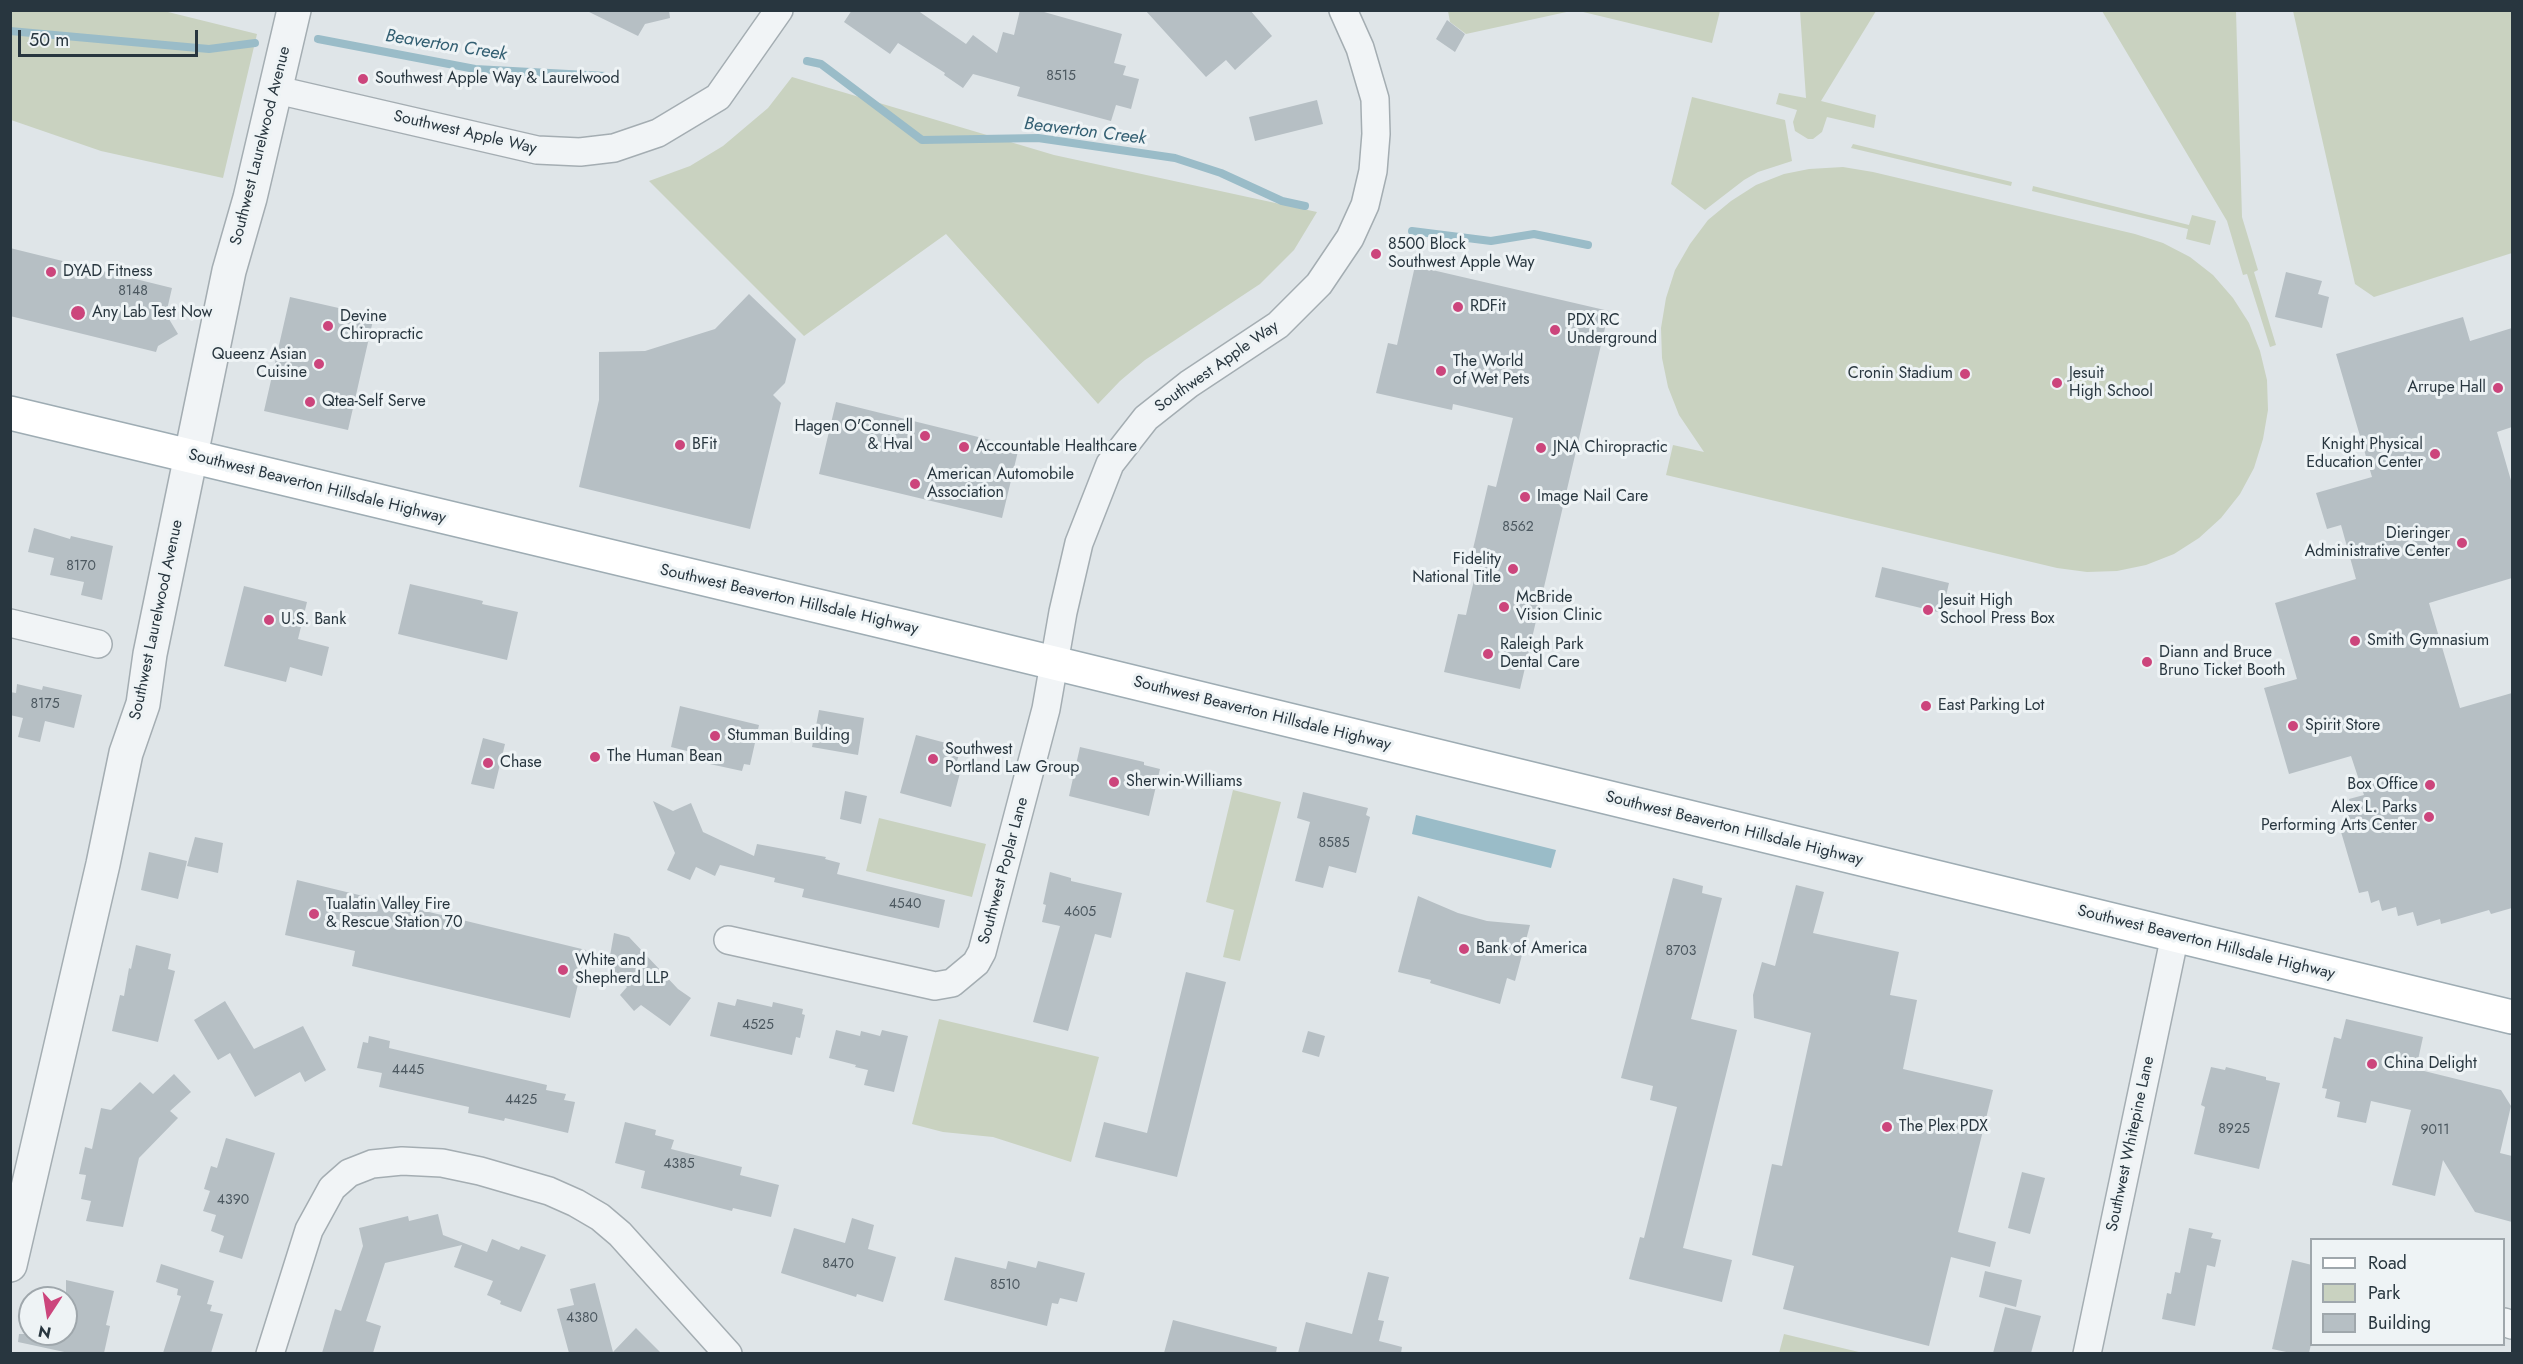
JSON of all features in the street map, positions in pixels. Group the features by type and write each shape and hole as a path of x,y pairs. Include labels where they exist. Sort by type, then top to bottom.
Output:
{"main road":[{"name":"Southwest Beaverton Hillsdale Highway","path":"10,413 2512,1017"}],"street":[{"name":"Southwest Laurelwood Avenue","path":"10,1265 103,864 126,753 143,704 150,654 229,271 277,90 294,10"},
{"name":"Southwest Apple Way","path":"277,90 537,150 580,152 614,148 658,133 718,97 779,10"},
{"name":"Southwest Apple Way","path":"1054,664 1079,543 1110,464 1146,418 1189,384 1278,325 1319,284 1350,238 1365,205 1376,134 1375,99 1360,48 1343,10"},
{"path":"10,623 98,644"},
{"name":"Southwest Poplar Lane","path":"728,940 935,986 952,982 963,975 976,963 982,952 1046,709 1054,664"},
{"name":"Southwest Whitepine Lane","path":"2086,1353 2175,935"},
{"path":"270,1353 309,1230 332,1188 349,1173 372,1164 402,1161 442,1163 516,1180 549,1191 600,1217 620,1234 728,1353"}],"green space":[{"path":"11,10 164,11 257,34 223,178 101,151 11,120"},
{"path":"1448,10 1571,11 1466,34 1450,22"},
{"path":"1579,11 1720,11 1712,43"},
{"path":"1800,11 1876,11 1821,101 1876,115 1874,128 1827,117 1822,132 1813,139 1808,139 1795,131 1793,122 1797,110 1776,104 1779,93 1806,98"},
{"path":"2102,11 2236,11 2242,217 2258,270 2254,272 2276,345 2270,347 2247,274 2243,275 2227,221"},
{"path":"2293,11 2512,11 2512,253 2374,297 2355,284"},
{"path":"792,77 1054,155 1317,212 1294,250 1260,284 1145,360 1098,404 946,234 804,336 649,181 690,166 723,146 768,108"},
{"path":"1692,97 1785,120 1792,161 1758,172 1705,210 1671,184"},
{"path":"1853,144 2012,182 2011,186 1851,148"},
{"name":"Cronin Stadium","path":"1843,167 1873,172 2135,234 2163,243 2190,257 2213,275 2233,298 2249,323 2260,351 2267,380 2268,410 2263,439 2254,468 2240,494 2221,518 2199,538 2174,554 2146,565 2117,571 2087,572 2057,568 1666,475 1673,445 1704,452 1679,415 1668,387 1662,358 1661,328 1666,298 1675,270 1690,244 1708,220 1731,201 1756,185 1784,174 1809,169"},
{"path":"2033,186 2189,225 2192,215 2216,221 2210,245 2186,239 2188,229 2032,191"},
{"path":"1233,790 1281,802 1240,961 1223,957 1234,910 1206,902"},
{"path":"879,818 986,844 972,897 866,871"},
{"path":"939,1019 1099,1057 1071,1162 993,1137 943,1132 912,1124"},
{"path":"1784,1334 1863,1353 1779,1353"}],"water":[{"path":"1416,815 1556,850 1551,868 1412,834"}],"building":[{"path":"585,10 669,10 670,18 645,24 638,36"},
{"path":"852,10 917,10 966,44 973,35 997,53 1003,32 1014,35 1020,10 1037,10 1122,34 1114,63 1126,66 1123,75 1139,79 1131,109 1116,105 1111,121 1017,96 1020,87 973,74 963,88 944,75 945,73 898,43 890,54 844,22"},
{"path":"1145,10 1250,10 1272,36 1235,70 1226,60 1206,77"},
{"path":"1447,20 1465,34 1455,52 1436,39"},
{"path":"1317,100 1323,124 1255,141 1249,117"},
{"path":"10,248 172,288 166,314 178,334 158,346 156,352 10,316"},
{"path":"1415,266 1609,311 1520,689 1444,672 1458,614 1466,615 1480,554 1472,553 1488,485 1496,487 1513,418 1453,404 1452,410 1376,393 1388,343 1397,345"},
{"path":"2286,272 2322,281 2318,294 2329,297 2322,328 2275,317"},
{"name":"BFit","path":"749,294 796,339 785,383 773,395 781,403 750,529 579,487 599,400 599,352 645,351 715,329"},
{"path":"290,297 374,316 348,430 264,411"},
{"path":"2463,317 2470,341 2512,328 2512,427 2497,432 2512,484 2512,578 2429,603 2460,708 2512,693 2512,908 2491,914 2489,910 2441,924 2440,919 2417,926 2413,912 2398,916 2396,907 2382,911 2379,900 2371,903 2368,891 2359,893 2339,825 2347,823 2343,812 2352,809 2349,799 2364,795 2351,756 2289,774 2264,688 2297,679 2275,603 2356,579 2341,525 2327,529 2316,493 2372,477 2336,354"},
{"path":"836,402 1019,447 1002,518 819,474"},
{"path":"34,528 70,539 71,536 113,546 102,600 81,595 84,582 50,575 54,558 28,552"},
{"path":"1882,567 1949,583 1942,613 1875,597"},
{"path":"410,584 483,601 482,604 518,612 507,660 398,634"},
{"name":"U.S. Bank","path":"244,586 307,602 298,639 329,647 322,676 290,667 286,682 224,666"},
{"path":"17,684 42,690 43,686 82,695 74,728 45,721 40,742 18,737 23,718 10,715 10,692 16,693"},
{"name":"Stumman Building","path":"680,706 759,725 750,765 744,764 742,771 705,763 707,756 671,747"},
{"path":"819,710 864,718 858,755 812,747"},
{"name":"Southwest Portland Law Group","path":"916,735 961,747 954,772 960,773 951,807 900,793"},
{"path":"483,738 505,744 494,789 471,784"},
{"name":"Sherwin-Williams","path":"1080,747 1144,762 1144,765 1160,769 1149,816 1069,796"},
{"path":"845,791 867,796 861,824 840,819"},
{"path":"1303,792 1368,808 1366,815 1370,817 1356,873 1329,866 1323,888 1295,881 1310,822 1297,818"},
{"path":"653,801 673,811 691,803 703,832 754,856 757,844 826,857 825,859 840,863 837,874 945,900 939,928 802,897 804,889 774,882 775,878 720,865 715,876 696,867 690,880 667,870 675,853"},
{"path":"195,837 223,843 218,873 187,866"},
{"path":"149,852 187,861 178,899 141,890"},
{"path":"1050,872 1071,878 1071,881 1122,893 1111,938 1095,934 1068,1031 1033,1022 1060,926 1042,922 1046,905 1043,904"},
{"path":"1673,878 1703,886 1702,893 1722,898 1691,1019 1737,1030 1683,1248 1732,1260 1722,1302 1629,1279 1640,1237 1644,1238 1677,1107 1650,1100 1653,1086 1621,1078"},
{"path":"297,880 586,950 570,1018 352,966 355,951 285,935"},
{"name":"The Plex PDX","path":"1796,885 1824,892 1813,933 1899,952 1890,995 1917,1000 1903,1069 1993,1090 1958,1232 1996,1242 1990,1267 1951,1257 1929,1346 1783,1309 1794,1266 1752,1255 1772,1164 1782,1166 1811,1033 1754,1018 1753,995 1762,962 1775,966"},
{"name":"Bank of America","path":"1418,896 1458,913 1487,921 1530,925 1515,981 1507,978 1500,1004 1430,983 1431,980 1398,972"},
{"path":"614,933 629,937 678,989 691,998 670,1026 641,1005 634,1011 620,995 627,987 608,967"},
{"path":"136,945 171,954 168,969 175,971 158,1042 112,1031 120,995 124,996"},
{"path":"1186,972 1226,982 1177,1177 1095,1157 1104,1122 1147,1133"},
{"path":"737,999 772,1007 773,1002 803,1009 802,1014 805,1015 800,1038 796,1037 792,1055 710,1036 718,1002 735,1006"},
{"path":"225,1001 254,1049 303,1026 326,1070 305,1082 300,1072 255,1097 230,1053 218,1060 194,1020"},
{"path":"2346,1019 2423,1037 2416,1069 2501,1090 2511,1106 2500,1153 2512,1156 2512,1222 2475,1212 2443,1160 2435,1196 2392,1185 2411,1110 2371,1101 2366,1123 2337,1117 2340,1102 2325,1098 2327,1089 2322,1088 2334,1037 2341,1039"},
{"path":"836,1030 860,1036 861,1031 880,1036 882,1030 908,1036 894,1092 864,1085 868,1070 829,1058"},
{"path":"1308,1031 1325,1036 1319,1057 1302,1052"},
{"path":"369,1036 390,1041 389,1048 547,1085 546,1090 566,1094 564,1100 575,1102 568,1133 505,1118 504,1121 468,1113 469,1107 379,1087 382,1073 357,1068 363,1042 368,1043"},
{"path":"2211,1067 2225,1070 2226,1067 2280,1083 2259,1169 2194,1154 2205,1107 2201,1105"},
{"path":"174,1074 191,1092 170,1111 178,1118 139,1158 123,1227 86,1221 91,1201 81,1199 86,1175 79,1174 85,1147 92,1149 101,1108 111,1110 140,1082 153,1094"},
{"path":"625,1122 656,1130 655,1135 674,1140 671,1149 742,1167 740,1175 779,1185 771,1217 733,1208 732,1211 641,1188 645,1171 615,1163"},
{"path":"226,1138 275,1153 242,1259 219,1252 224,1236 211,1231 216,1215 203,1211 210,1191 204,1189 211,1166 217,1168"},
{"path":"2022,1172 2045,1178 2030,1234 2008,1228"},
{"path":"438,1214 443,1235 487,1252 492,1239 519,1250 521,1246 546,1255 521,1312 500,1304 501,1301 487,1295 493,1281 454,1267 462,1245 385,1263 366,1321 381,1326 373,1353 322,1353 335,1309 341,1311 363,1246 359,1228 408,1216 409,1221"},
{"path":"852,1218 874,1225 868,1249 896,1257 883,1302 857,1294 856,1297 781,1273 794,1228 845,1243"},
{"path":"2189,1228 2213,1233 2211,1238 2221,1240 2215,1267 2207,1265 2195,1326 2162,1319 2167,1293 2171,1294 2175,1272 2180,1273"},
{"path":"955,1257 1006,1269 1008,1261 1036,1268 1038,1261 1085,1273 1077,1302 1060,1298 1058,1304 1052,1303 1047,1326 944,1300"},
{"path":"2292,1260 2310,1264 2309,1353 2291,1353 2272,1349"},
{"path":"161,1264 214,1281 207,1304 212,1305 210,1311 223,1314 211,1353 163,1353 181,1296 177,1295 178,1289 156,1282"},
{"path":"1985,1271 2022,1280 2016,1307 1979,1297"},
{"path":"1368,1272 1389,1277 1378,1320 1384,1321 1379,1341 1402,1347 1401,1353 1298,1353 1306,1322 1352,1334"},
{"path":"66,1280 114,1291 106,1325 110,1326 104,1353 69,1353 37,1346 78,1346 78,1286 66,1286"},
{"path":"595,1283 613,1352 636,1328 661,1353 569,1353 557,1309 574,1305 570,1289"},
{"path":"2005,1307 2041,1316 2031,1353 1993,1353"},
{"path":"1173,1320 1277,1347 1276,1353 1164,1353"}],"waterway":[{"name":"Beaverton Creek","path":"10,31 209,49 255,43"},
{"name":"Beaverton Creek","path":"318,39 475,69 606,76"},
{"name":"Beaverton Creek","path":"807,61 821,64 922,140 1038,138 1175,158 1221,173 1282,201 1305,206"},
{"name":"Beaverton Creek","path":"1412,231 1491,241 1534,234 1588,245"}],"place":[{"name":"Southwest Apple Way & Laurelwood","path":"363,79"},
{"name":"8500 Block Southwest Apple Way","path":"1376,254"},
{"name":"DYAD Fitness","path":"51,272"},
{"name":"RDFit","path":"1458,307"},
{"name":"Any Lab Test Now","path":"78,313"},
{"name":"Devine Chiropractic","path":"328,326"},
{"name":"PDX RC Underground","path":"1555,330"},
{"name":"Queenz Asian Cuisine","path":"319,364"},
{"name":"The World of Wet Pets","path":"1441,371"},
{"name":"Cronin Stadium","path":"1965,374"},
{"name":"Jesuit High School","path":"2057,383"},
{"name":"Arrupe Hall","path":"2498,388"},
{"name":"Qtea-Self Serve","path":"310,402"},
{"name":"Hagen O'Connell & Hval","path":"925,436"},
{"name":"BFit","path":"680,445"},
{"name":"Accountable Healthcare","path":"964,447"},
{"name":"JNA Chiropractic","path":"1541,448"},
{"name":"Knight Physical Education Center","path":"2435,454"},
{"name":"American Automobile Association","path":"915,484"},
{"name":"Image Nail Care","path":"1525,497"},
{"name":"Dieringer Administrative Center","path":"2462,543"},
{"name":"Fidelity National Title","path":"1513,569"},
{"name":"McBride Vision Clinic","path":"1504,607"},
{"name":"Jesuit High School Press Box","path":"1928,610"},
{"name":"U.S. Bank","path":"269,620"},
{"name":"Smith Gymnasium","path":"2355,641"},
{"name":"Raleigh Park Dental Care","path":"1488,654"},
{"name":"Diann and Bruce Bruno Ticket Booth","path":"2147,662"},
{"name":"East Parking Lot","path":"1926,706"},
{"name":"Spirit Store","path":"2293,726"},
{"name":"Stumman Building","path":"715,736"},
{"name":"The Human Bean","path":"595,757"},
{"name":"Southwest Portland Law Group","path":"933,759"},
{"name":"Chase","path":"488,763"},
{"name":"Sherwin-Williams","path":"1114,782"},
{"name":"Box Office","path":"2430,785"},
{"name":"Alex L. Parks Performing Arts Center","path":"2429,817"},
{"name":"Tualatin Valley Fire & Rescue Station 70","path":"314,914"},
{"name":"Bank of America","path":"1464,949"},
{"name":"White and Shepherd LLP","path":"563,970"},
{"name":"China Delight","path":"2372,1064"},
{"name":"The Plex PDX","path":"1887,1127"}]}
